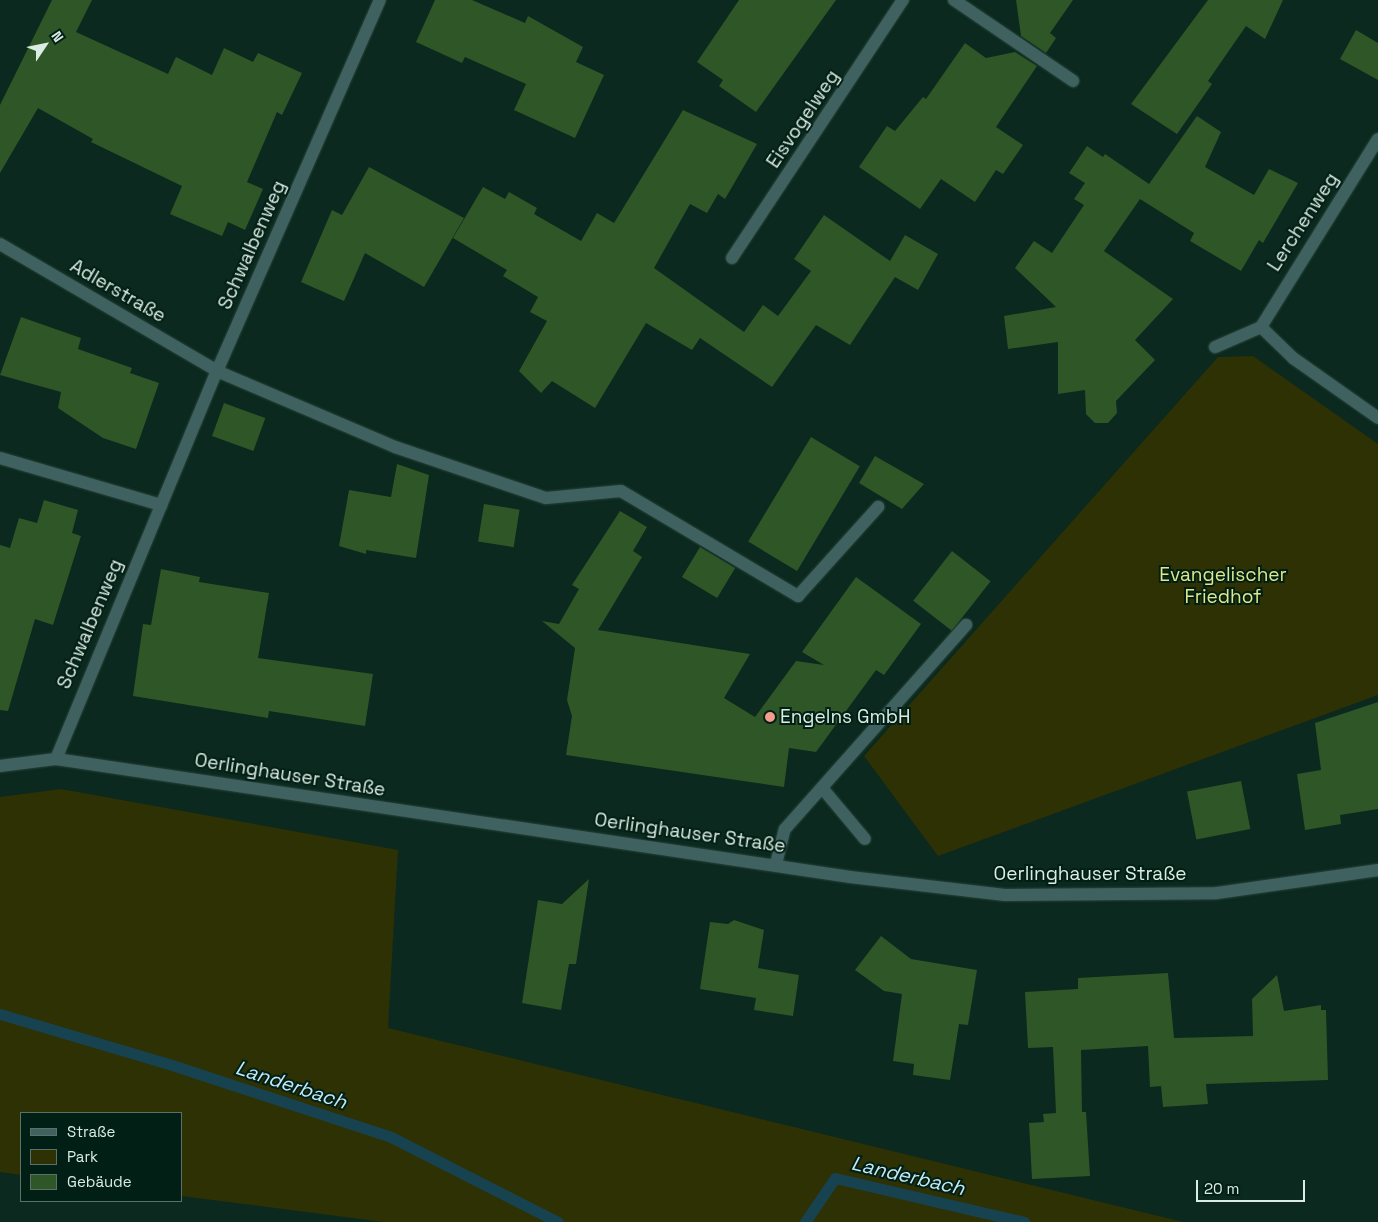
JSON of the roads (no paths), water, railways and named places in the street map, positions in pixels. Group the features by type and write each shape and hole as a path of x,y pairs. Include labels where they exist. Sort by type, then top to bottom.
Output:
{"street":[{"name":"Schwalbenweg","path":"56,759 217,371 380,0"},
{"name":"Eisvogelweg","path":"732,258 904,0"},
{"path":"954,0 1073,81"},
{"name":"Lerchenweg","path":"1261,327 1378,139"},
{"name":"Adlerstraße","path":"0,244 217,371 396,447 546,498 621,490 798,596 878,506"},
{"path":"1215,347 1261,327 1293,358 1378,418"},
{"path":"0,458 161,505"},
{"path":"776,864 785,829 823,789 966,625"},
{"name":"Oerlinghauser Straße","path":"0,766 56,759 776,864 850,877 1005,895 1218,893 1378,870"},
{"path":"823,789 865,839"}],"waterway":[{"name":"Landerbach","path":"0,1014 169,1064 391,1137 558,1222"},
{"name":"Landerbach","path":"805,1222 835,1178 1024,1222"}],"place":[{"name":"Engelns GmbH","path":"770,717"}],"park label":[{"name":"Evangelischer Friedhof","path":"1223,586"}]}
